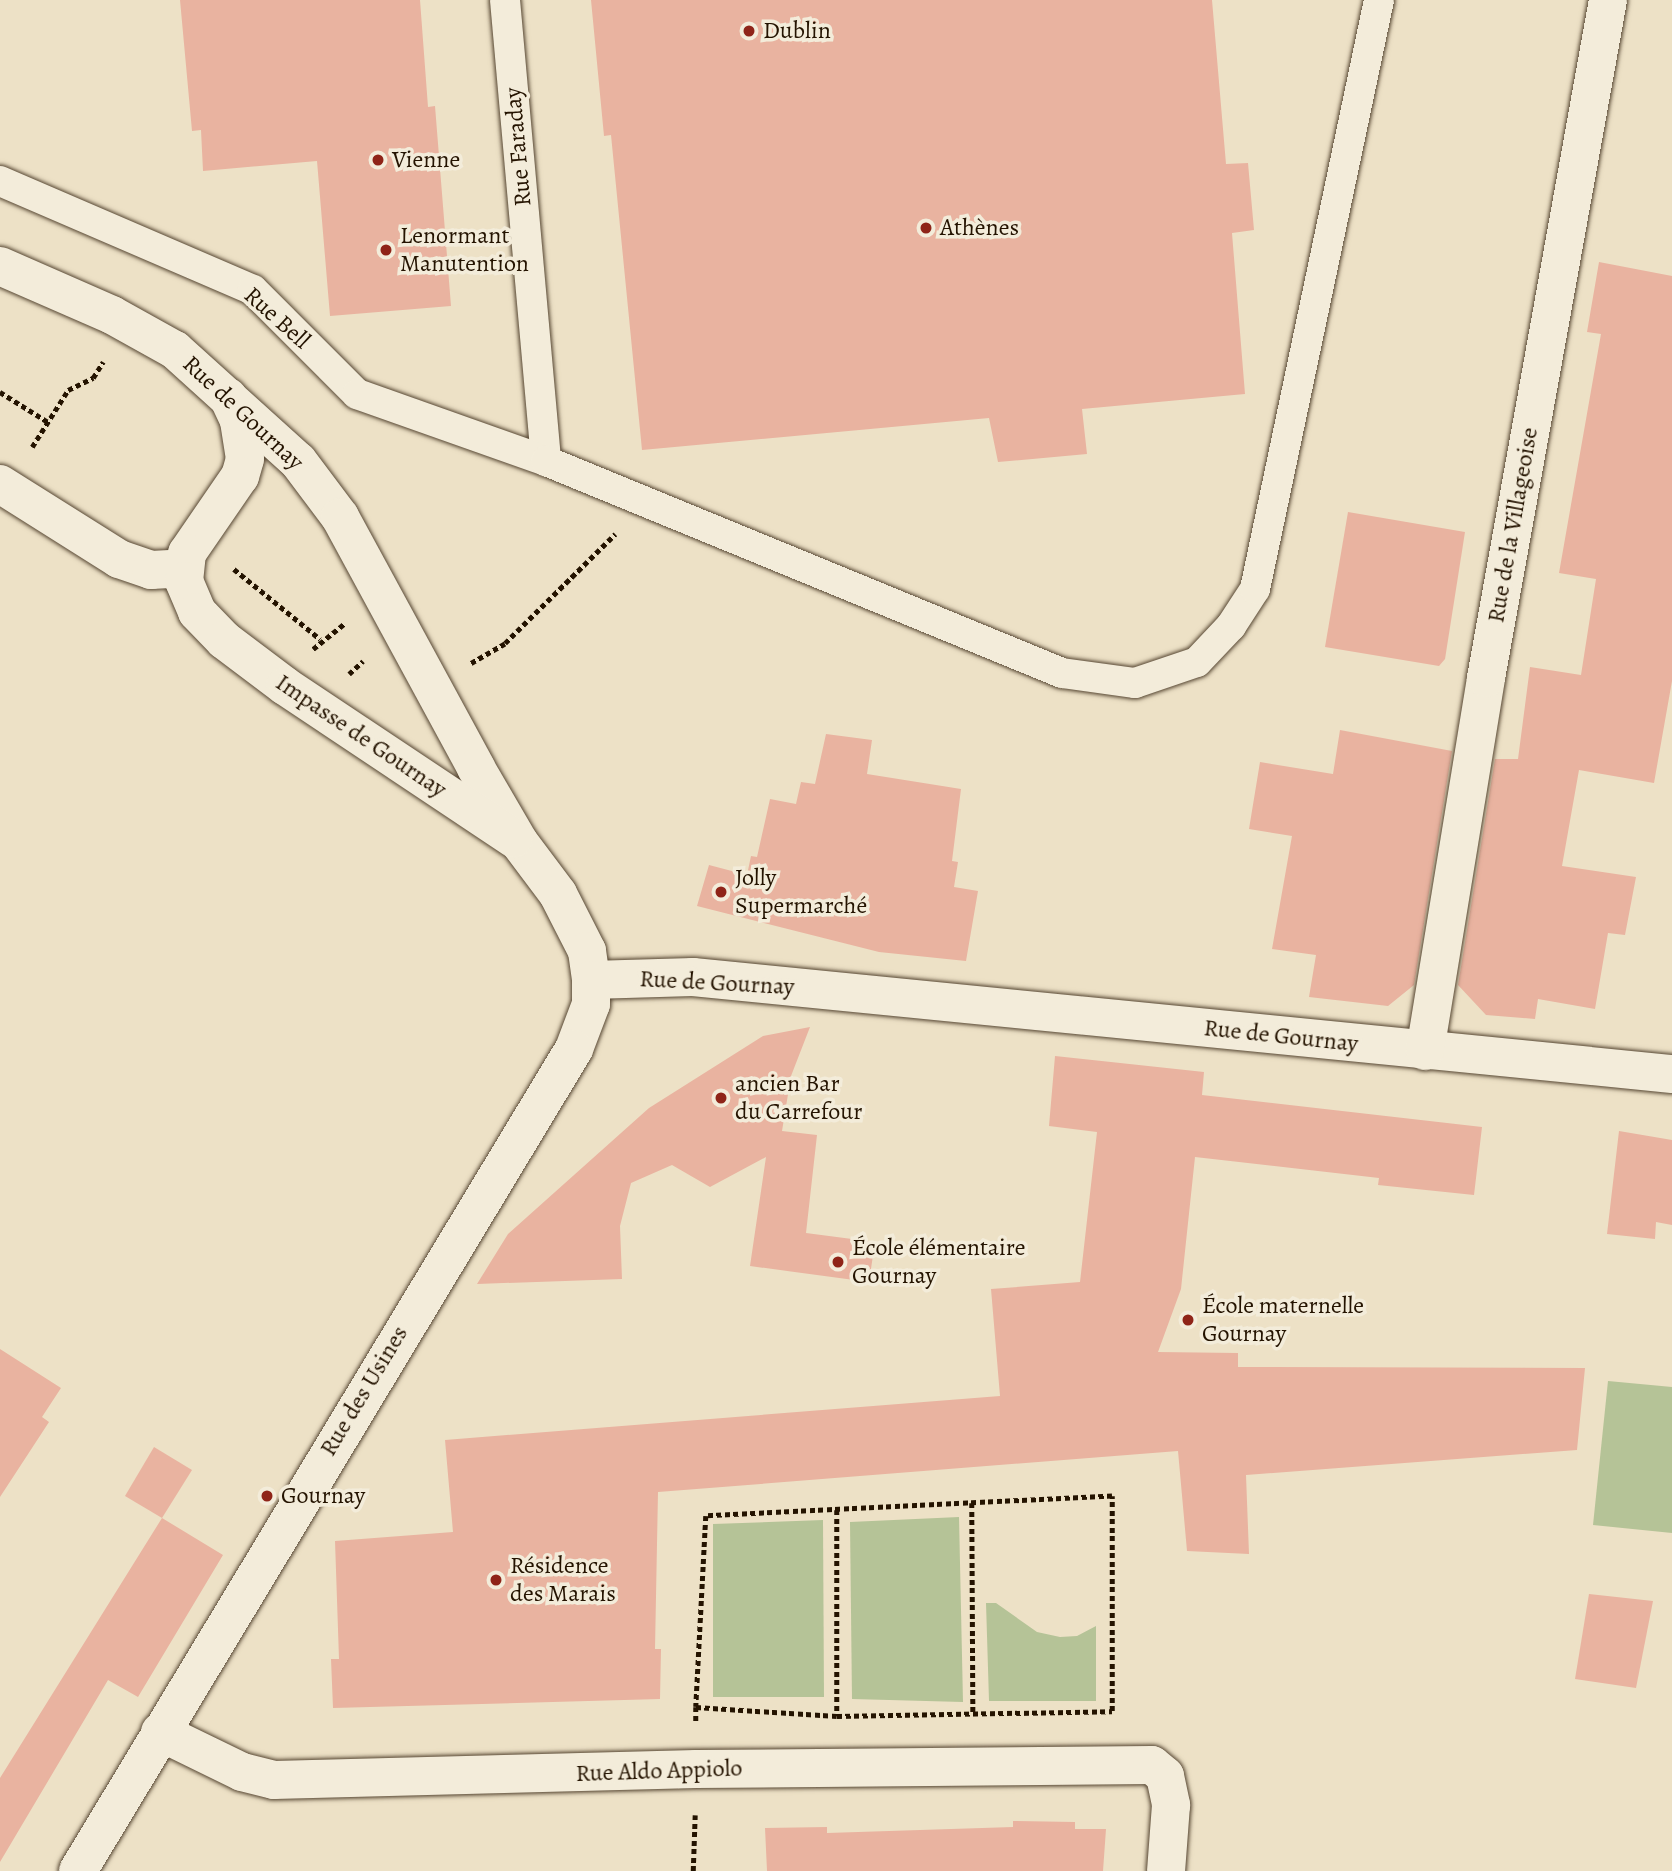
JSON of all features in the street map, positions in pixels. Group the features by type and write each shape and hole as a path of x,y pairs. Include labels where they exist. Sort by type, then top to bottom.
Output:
{"street":[{"name":"Rue de la Villageoise","path":"1425,1051 1488,664 1608,0"},
{"name":"Rue de Gournay","path":"0,266 147,333 225,390 298,461 340,517 519,842 577,927 591,980 693,977 1425,1051 1672,1073"},
{"path":"3,485 127,563 151,570 190,554 240,476 246,458 239,421 225,390"},
{"name":"Impasse de Gournay","path":"190,554 188,596 208,625 285,686 519,842"},
{"name":"Rue des Usines","path":"78,1871 574,1049 591,1004 591,980"},
{"name":"Rue Aldo Appiolo","path":"160,1732 242,1772 274,1780 696,1769 1152,1765 1165,1776 1171,1805 1166,1871"}],"lane":[{"name":"Rue Faraday","path":"505,0 546,461"},
{"name":"Rue Bell","path":"0,181 253,290 357,394 546,461 1062,673 1135,683 1197,662 1231,626 1255,589 1379,0"}],"path":[{"path":"3,485 68,390 93,378 108,352"},
{"path":"0,391 48,422"},
{"path":"467,665 505,643 647,503"},
{"path":"190,554 320,639"},
{"path":"346,677 365,659"},
{"path":"1112,1496 1112,1711 837,1716 696,1707 706,1516 837,1510 1112,1496"},
{"path":"972,1503 973,1715"},
{"path":"837,1510 837,1716"}],"green space":[{"path":"1608,1381 1672,1387 1672,1533 1593,1525"},
{"path":"959,1517 963,1702 852,1699 850,1522"},
{"path":"823,1520 824,1697 713,1697 713,1524"},
{"path":"986,1603 996,1603 1037,1632 1060,1637 1077,1636 1096,1626 1096,1701 989,1701"}],"building":[{"name":"Vienne","path":"180,0 420,0 428,107 435,106 451,306 330,316 317,161 203,171 201,130 192,131"},
{"name":"Athènes","path":"591,0 1212,0 1226,164 1248,163 1254,230 1232,233 1245,394 1082,409 1087,454 998,462 989,418 642,450 611,135 604,136"},
{"path":"1599,262 1672,276 1672,681 1654,783 1579,770 1562,866 1636,877 1625,935 1608,933 1595,1009 1538,999 1535,1019 1486,1015 1458,985 1495,759 1518,759 1530,667 1581,675 1596,579 1559,573 1601,334 1587,332"},
{"path":"1348,512 1465,532 1445,659 1439,666 1325,647"},
{"path":"1340,730 1452,751 1414,985 1388,1006 1309,997 1316,955 1272,949 1292,836 1249,829 1260,762 1333,774"},
{"path":"826,734 872,740 867,774 961,789 952,861 958,862 954,887 978,891 966,961 879,952 697,906 709,865 747,875 751,856 757,857 770,799 796,804 801,782 815,784"},
{"path":"810,1027 791,1076 782,1131 817,1135 806,1233 875,1242 869,1282 750,1266 766,1157 710,1187 672,1165 631,1183 620,1226 622,1279 477,1284 508,1234 649,1108 763,1036"},
{"path":"1055,1056 1204,1072 1202,1095 1482,1127 1474,1195 1378,1185 1379,1178 1195,1157 1181,1289 1158,1352 1238,1353 1238,1367 1585,1368 1577,1450 1246,1475 1249,1554 1187,1551 1178,1451 658,1492 655,1649 661,1649 660,1699 333,1708 331,1659 339,1659 335,1541 453,1532 445,1440 1000,1396 991,1289 1080,1282 1097,1132 1049,1126"},
{"path":"1619,1131 1672,1140 1672,1225 1656,1222 1655,1239 1607,1234"},
{"path":"0,1349 61,1388 42,1417 49,1422 0,1497"},
{"path":"154,1447 192,1470 162,1518 125,1496"},
{"path":"162,1518 223,1555 138,1697 108,1680 0,1862 0,1778"},
{"path":"1589,1594 1653,1601 1636,1688 1575,1679"},
{"path":"1013,1821 1075,1822 1075,1829 1106,1829 1103,1871 767,1871 765,1828 827,1827 827,1833 1013,1827"}],"place":[{"name":"Dublin","path":"749,31"},
{"name":"Vienne","path":"378,160"},
{"name":"Athènes","path":"926,228"},
{"name":"Lenormant Manutention","path":"386,250"},
{"name":"Jolly Supermarché","path":"721,892"},
{"name":"ancien Bar du Carrefour","path":"721,1098"},
{"name":"École élémentaire Gournay","path":"838,1262"},
{"name":"École maternelle Gournay","path":"1188,1320"},
{"name":"Gournay","path":"267,1496"},
{"name":"Résidence des Marais","path":"496,1580"}]}
